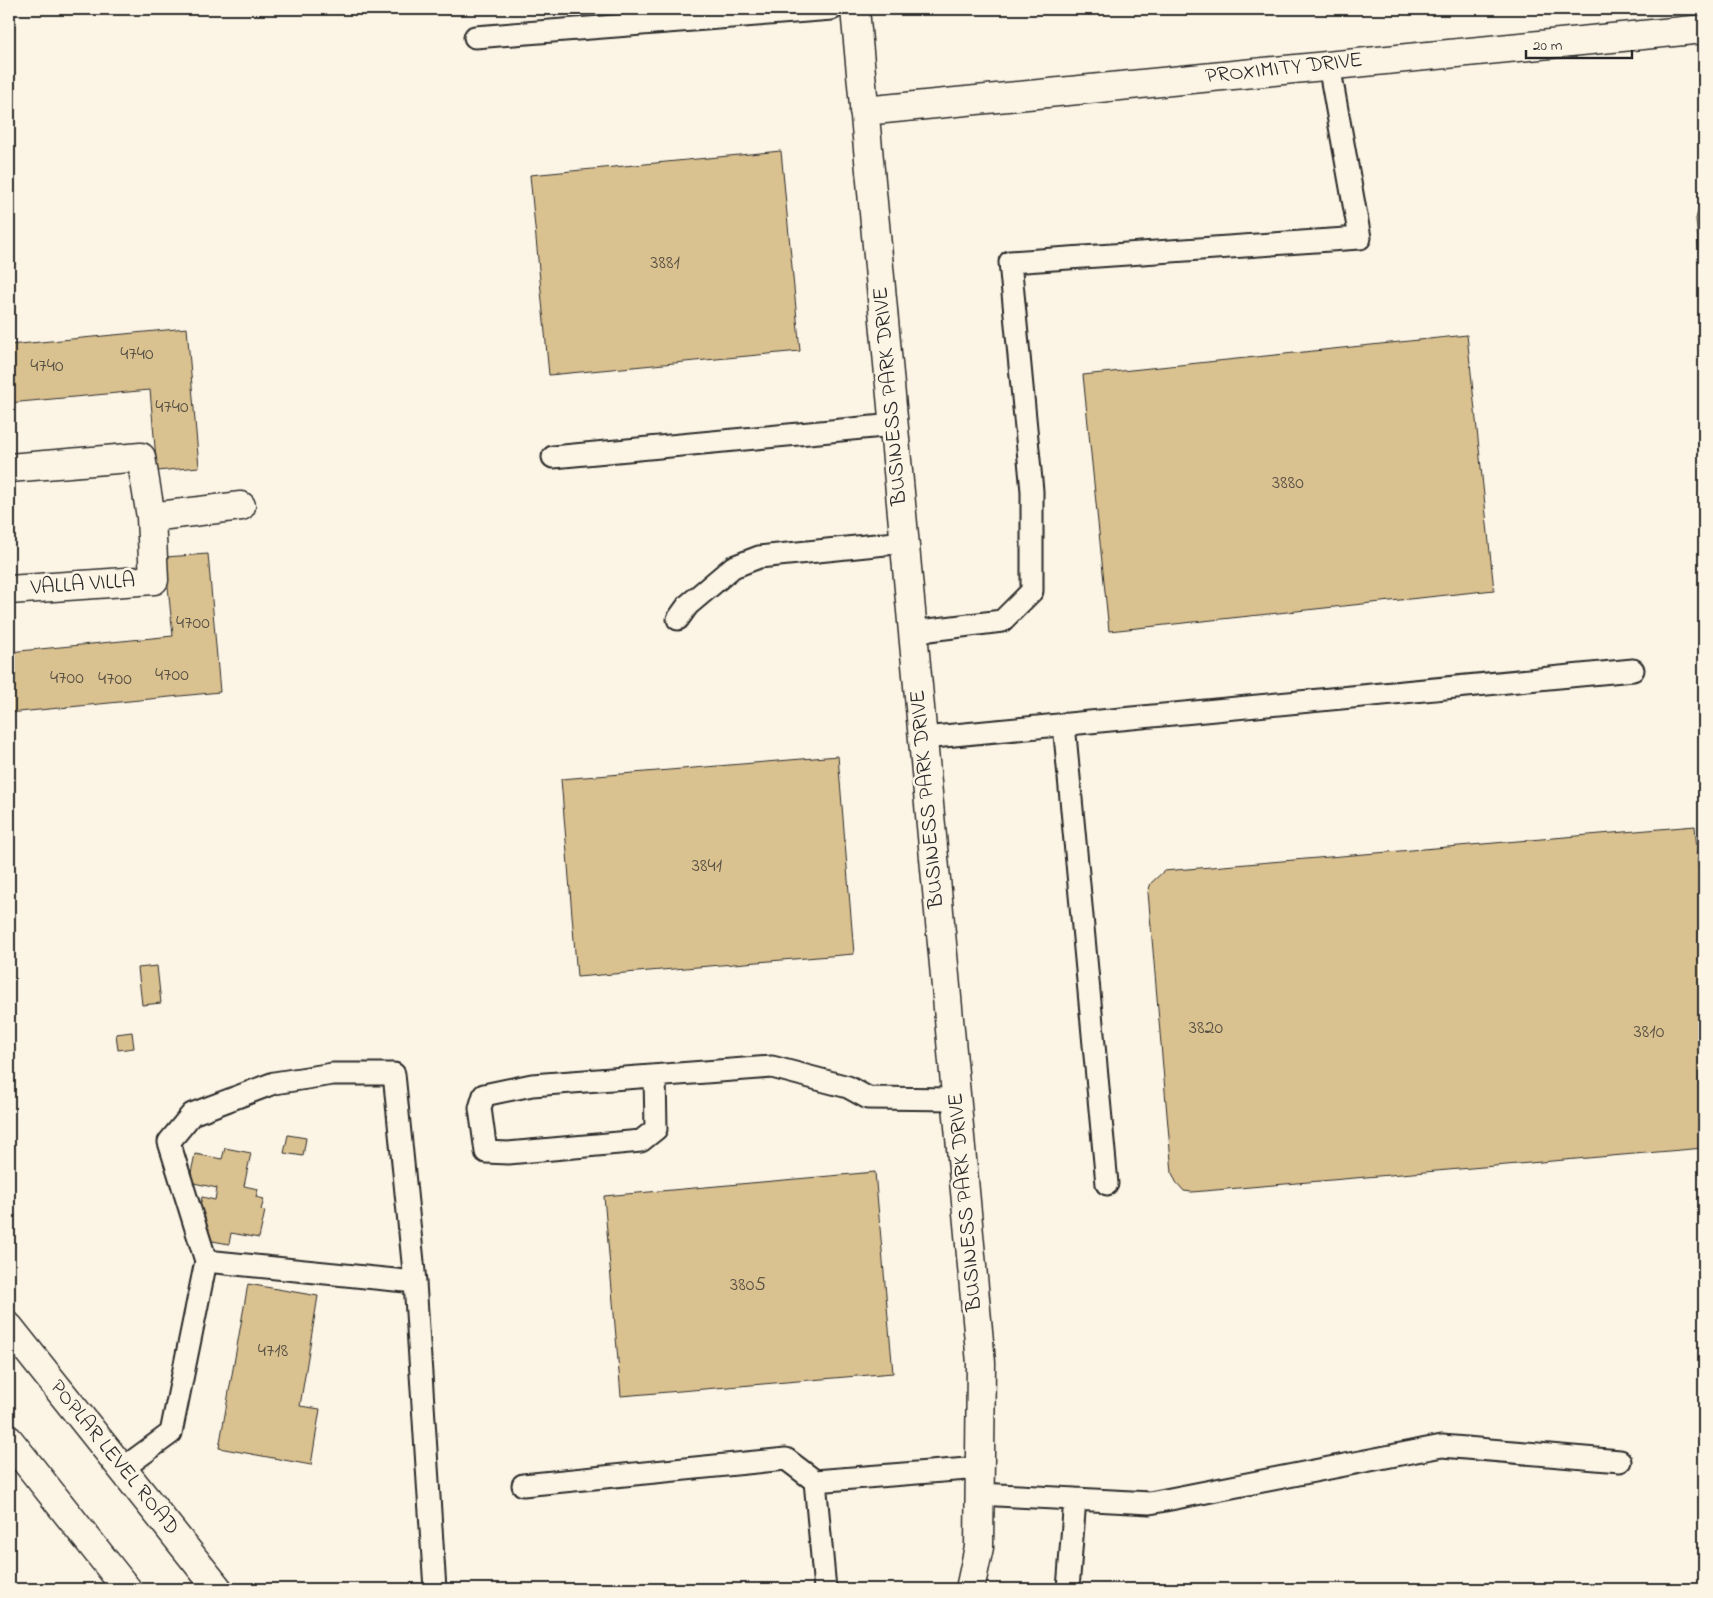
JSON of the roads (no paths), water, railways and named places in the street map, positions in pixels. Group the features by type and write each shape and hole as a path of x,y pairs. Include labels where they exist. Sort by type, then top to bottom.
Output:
{"street":[{"name":"BUSINESS PARK DRIVE","path":"855,9 982,1363 979,1547 970,1589"},
{"name":"PROXIMITY DRIVE","path":"864,111 1704,29"},
{"name":"VALLA VILLA","path":"9,468 141,457 151,517 154,580 9,590"},
{"path":"151,517 241,506"},
{"name":"POPLAR LEVEL ROAD","path":"9,1327 218,1589"},
{"path":"9,1440 127,1589"}],"lane":[{"path":"475,37 832,9"},
{"path":"913,632 1002,621 1032,591 1032,491 1010,262 1360,238 1329,65"},
{"path":"553,457 894,425"},
{"path":"678,619 688,605 733,567 759,557 904,542"},
{"path":"923,738 1633,670"},
{"path":"1064,724 1107,1184"},
{"path":"655,1076 656,1129 641,1141 508,1153 486,1152 480,1108 484,1095 532,1086 655,1076 772,1067 848,1087 868,1098 956,1099"},
{"path":"122,1469 171,1433 206,1261 169,1142 192,1114 274,1083 333,1074 394,1074 415,1282 435,1589"},
{"path":"206,1261 415,1282"},
{"path":"979,1494 1150,1503 1442,1446 1620,1461"},
{"path":"523,1485 786,1459 815,1481 980,1468"},
{"path":"815,1481 825,1589"},
{"path":"1068,1589 1075,1499"}]}
